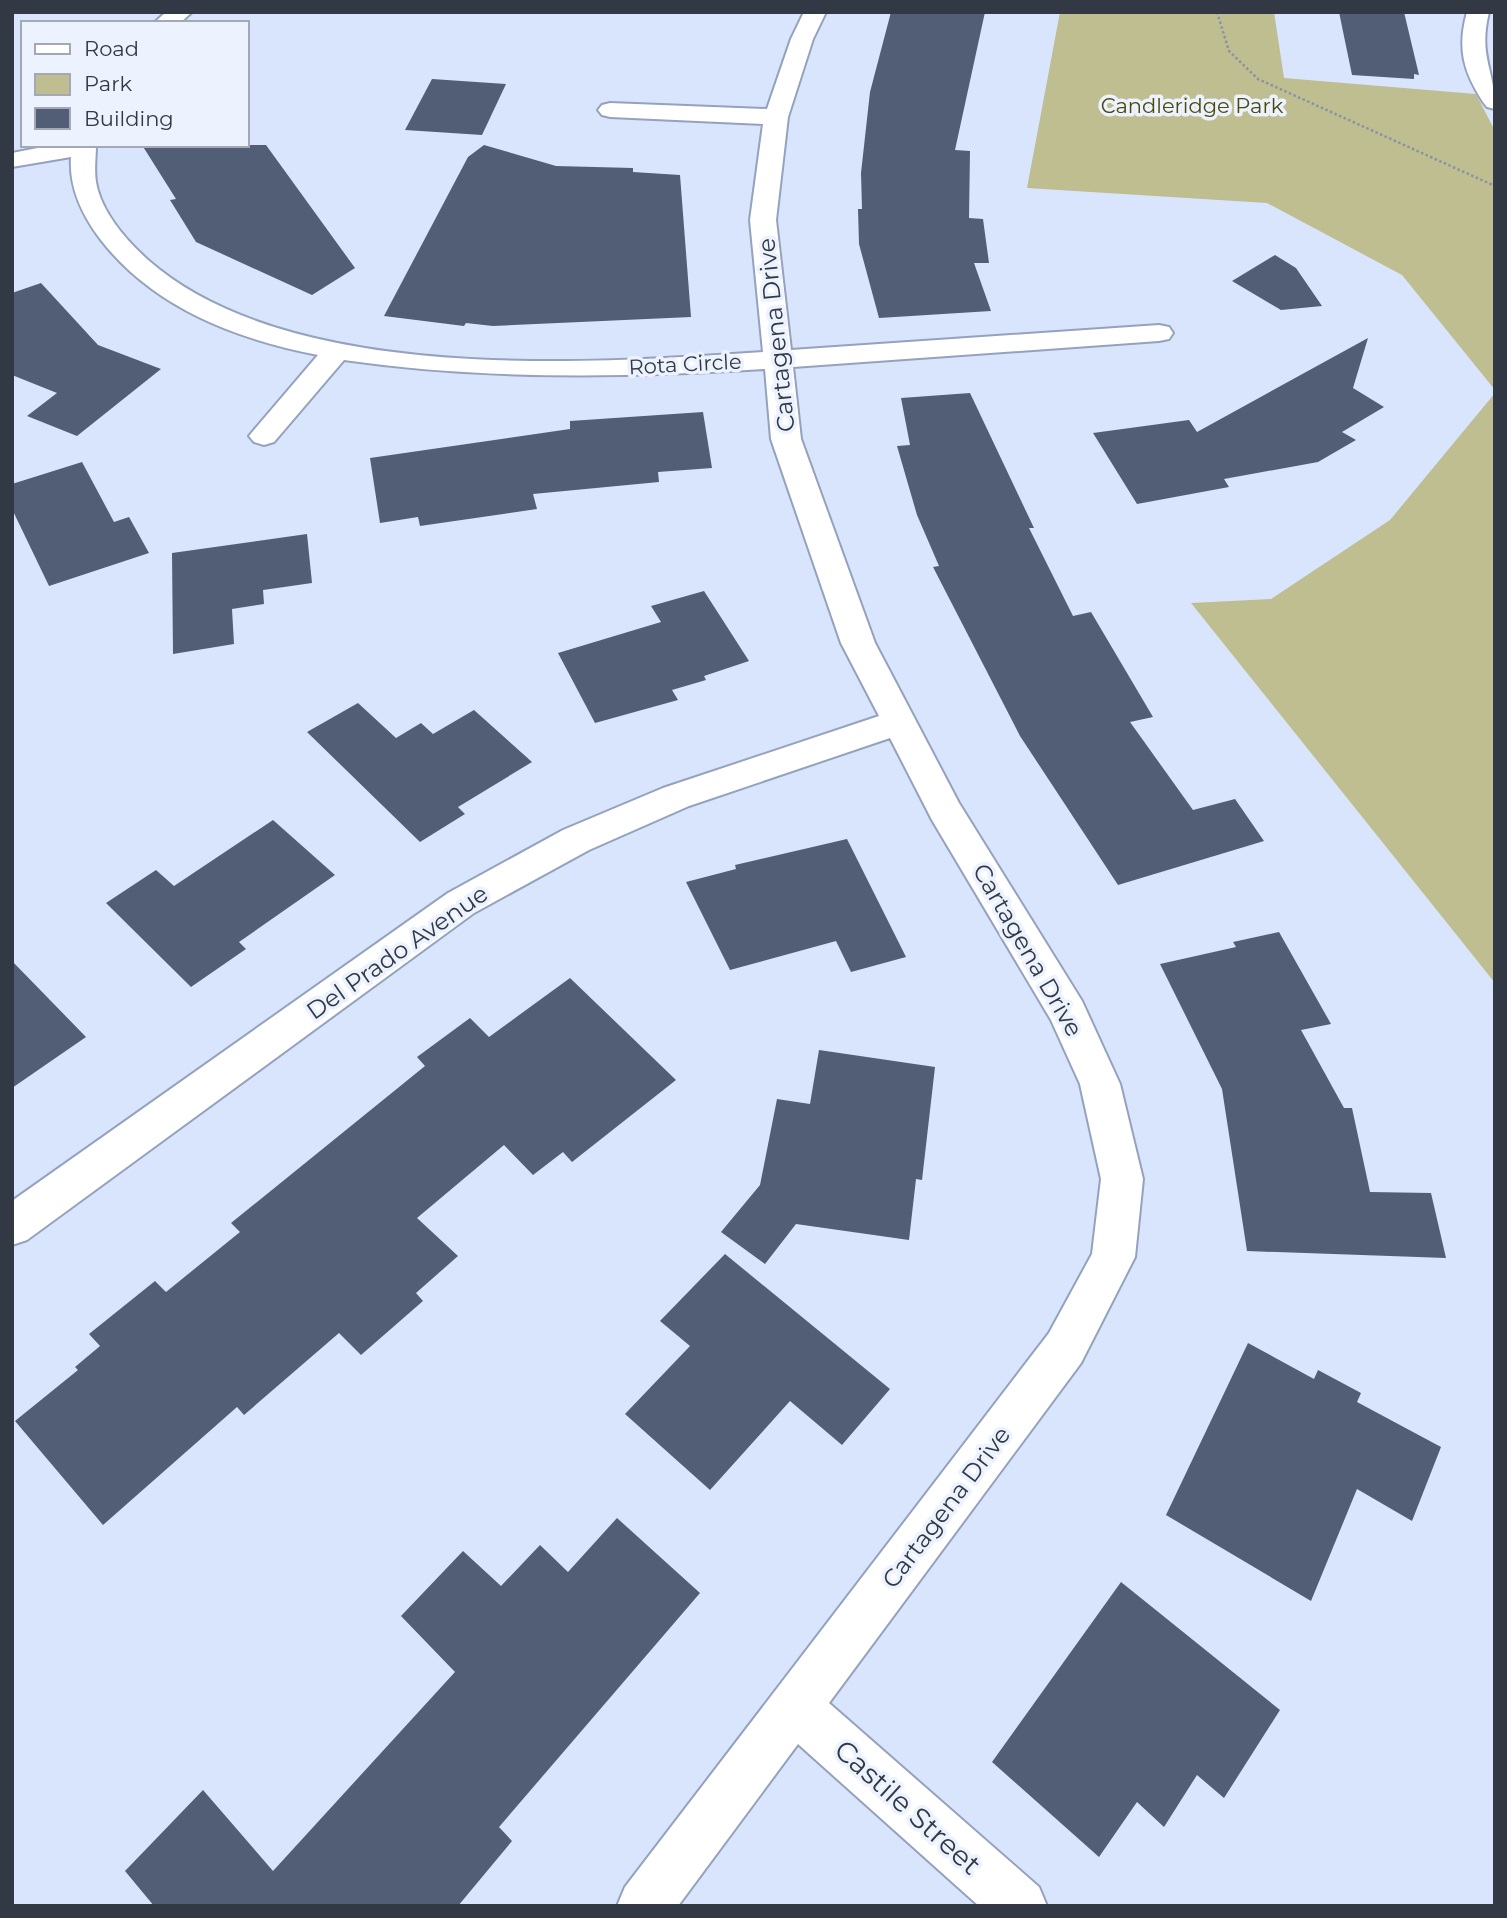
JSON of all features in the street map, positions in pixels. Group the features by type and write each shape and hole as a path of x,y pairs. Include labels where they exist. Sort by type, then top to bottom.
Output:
{"street":[{"name":"Cartagena Drive","path":"644,1906 1065,1348 1113,1257 1122,1179 1100,1084 1068,1013 945,810 858,643 786,439 775,359 763,220 776,117 802,39 816,12"},
{"path":"1478,12 1470,40 1478,77 1495,102"},
{"path":"610,110 776,117"},
{"path":"12,160 79,147"},
{"name":"Rota Circle","path":"84,147 84,186 105,226 149,276 209,315 302,345 404,362 524,368 664,367 1159,333"},
{"path":"264,436 337,351"},
{"name":"Del Prado Avenue","path":"12,1226 461,903 576,840 676,797 900,722"},
{"name":"Castile Street","path":"796,1708 1020,1906"}],"path":[{"path":"1217,12 1228,51 1258,79 1495,186"}],"green space":[{"name":"Candleridge Park","path":"1060,12 1274,12 1284,78 1476,94 1495,131 1495,390 1402,275 1267,203 1027,188"},
{"path":"1495,393 1495,983 1191,603 1271,599 1390,520"}],"building":[{"path":"891,12 985,12 955,150 970,151 969,218 983,219 989,263 974,263 991,311 879,318 859,244 858,209 862,209 861,173 870,92"},
{"path":"1339,12 1404,12 1419,75 1414,74 1414,79 1352,75"},
{"path":"432,79 506,84 482,135 405,130"},
{"path":"266,145 355,268 312,295 196,242 170,200 176,199 143,147"},
{"path":"484,145 556,166 633,168 633,172 680,175 691,317 493,326 466,323 464,326 384,316 468,157"},
{"path":"1275,255 1296,268 1322,306 1281,310 1232,281"},
{"path":"41,283 98,345 161,369 77,436 27,416 57,393 12,375 12,293"},
{"path":"1368,338 1353,388 1384,407 1342,432 1356,440 1318,462 1224,479 1229,487 1137,504 1093,433 1189,420 1197,432"},
{"path":"970,393 1034,528 1029,528 1073,616 1091,612 1153,717 1130,722 1193,810 1235,799 1264,841 1118,885 1020,736 933,567 939,566 917,515 897,446 910,445 901,398"},
{"path":"703,412 712,468 658,472 659,482 533,494 537,509 420,526 418,517 380,523 370,458 570,429 570,421"},
{"path":"82,462 114,522 129,517 149,553 49,586 12,509 12,484"},
{"path":"307,534 312,583 263,590 264,604 232,609 234,644 173,654 172,553"},
{"path":"704,591 749,661 704,676 706,680 672,690 678,700 595,723 558,653 661,622 651,606"},
{"path":"358,703 396,738 421,723 433,734 474,710 532,762 458,807 465,814 420,842 307,732"},
{"path":"273,820 335,875 239,942 246,949 191,987 106,903 156,870 174,886"},
{"path":"847,839 906,957 851,972 836,941 730,970 686,882 736,869 735,865"},
{"path":"1279,932 1331,1024 1301,1030 1344,1108 1352,1108 1370,1192 1431,1193 1446,1258 1247,1251 1222,1089 1160,964 1236,947 1233,942"},
{"path":"12,961 86,1037 12,1088"},
{"path":"570,978 676,1080 572,1162 563,1152 533,1175 504,1145 417,1218 458,1256 416,1293 423,1301 361,1355 339,1333 244,1415 237,1407 103,1525 15,1421 78,1370 75,1367 100,1346 89,1334 155,1281 166,1292 240,1232 231,1223 425,1066 417,1057 470,1018 489,1037"},
{"path":"819,1050 935,1067 922,1180 916,1179 909,1240 796,1224 765,1264 721,1232 760,1185 777,1099 810,1104"},
{"path":"725,1254 890,1389 842,1445 790,1401 710,1490 625,1414 690,1346 660,1321"},
{"path":"1248,1343 1314,1379 1318,1370 1361,1393 1357,1402 1441,1447 1412,1521 1357,1489 1311,1601 1166,1515"},
{"path":"617,1518 700,1593 499,1827 512,1841 458,1906 154,1906 125,1871 203,1790 273,1871 455,1672 401,1616 463,1551 501,1586 540,1545 568,1572"},
{"path":"1121,1582 1280,1710 1224,1798 1197,1775 1164,1827 1137,1802 1099,1857 992,1762"}]}
